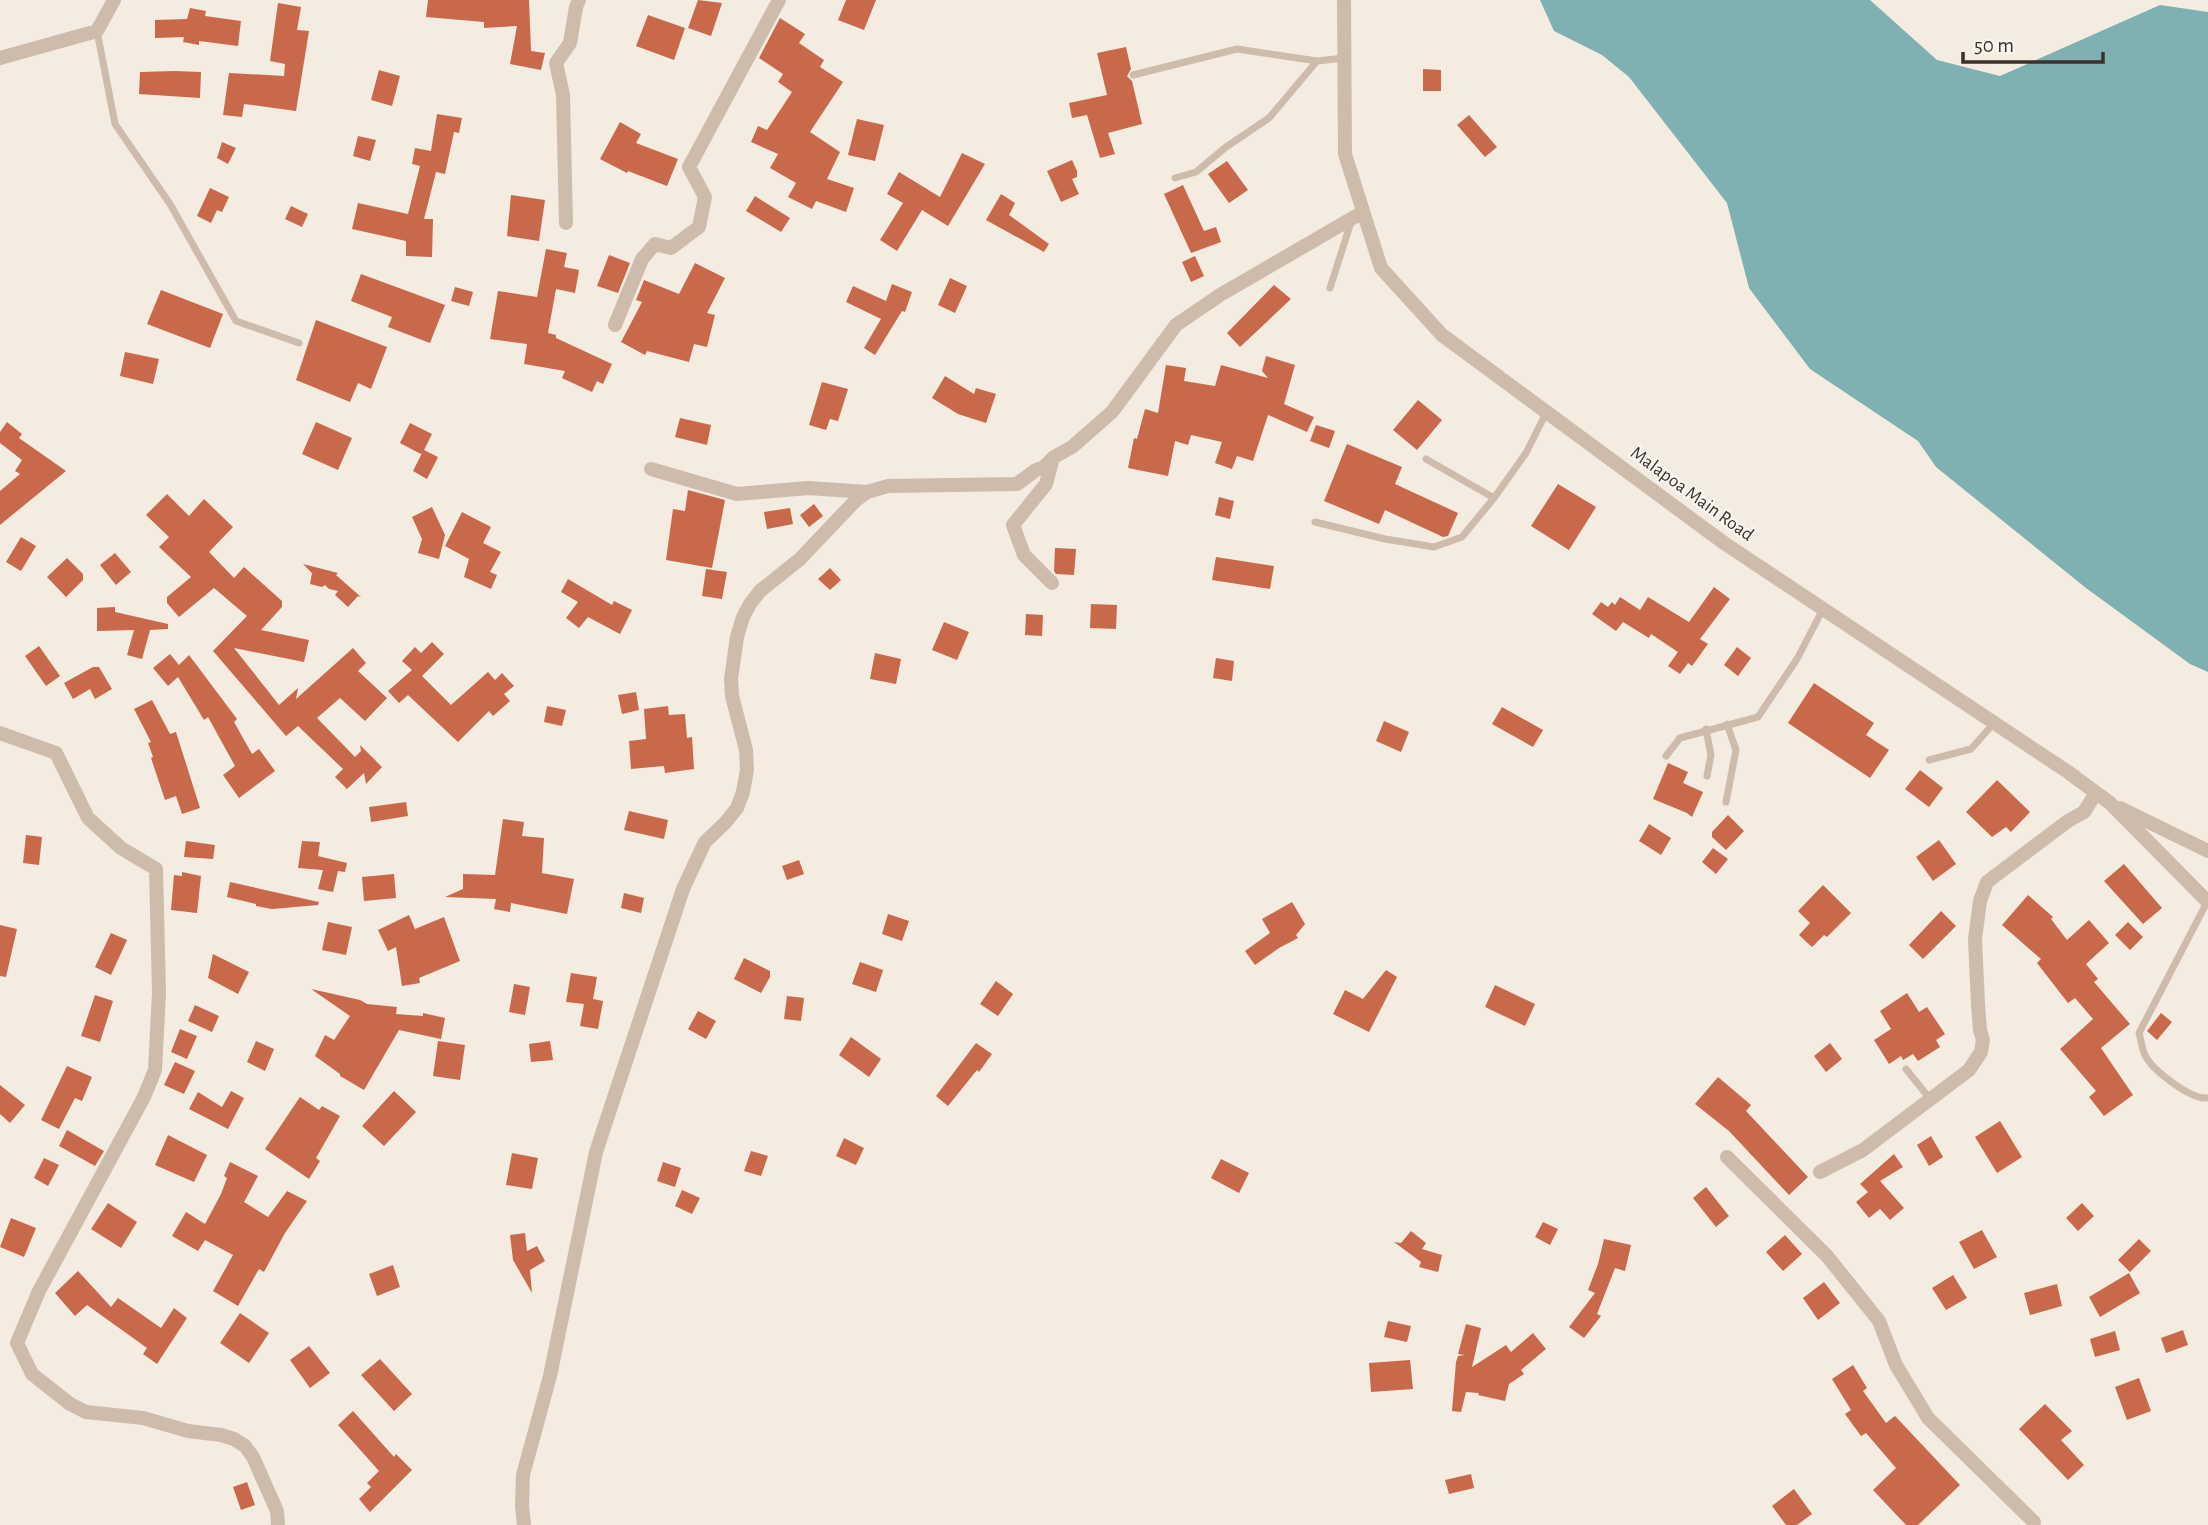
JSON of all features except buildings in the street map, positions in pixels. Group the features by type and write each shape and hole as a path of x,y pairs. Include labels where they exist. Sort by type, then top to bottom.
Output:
{"street":[{"path":"0,58 97,31 114,0"},
{"path":"566,223 563,95 556,63 570,43 579,0"},
{"path":"615,325 642,259 655,244 671,248 699,227 705,197 689,167 779,0"},
{"name":"Malapoa Main Road","path":"1344,0 1345,154 1358,215 1381,268 1442,335 1724,543 2110,803 2207,902"},
{"path":"651,469 737,494 808,488 867,492 888,486 1017,484 1072,447 1112,412 1177,325 1220,295 1358,215"},
{"path":"1052,583 1024,555 1013,525 1046,484 1054,457"},
{"path":"524,1525 523,1475 550,1376 596,1152 682,890 705,842 737,808 743,792 747,770 746,750 731,679 743,617 760,591 800,559 856,500 867,492"},
{"path":"0,733 56,753 88,818 121,848 156,869 159,907 159,993 155,1070 144,1097 39,1291 17,1343 32,1374 70,1404 86,1412 143,1418 188,1431 221,1435 245,1446 253,1457 277,1511 278,1525"},
{"path":"1820,1171 1863,1150 1969,1070 1981,1052 1983,1040 1978,1004 1975,939 1980,901 1987,882 2084,812 2096,793"},
{"path":"2110,803 2208,852"},
{"path":"1727,1157 1828,1256 1871,1310 1879,1321 1905,1381 1928,1418 2034,1522"}],"lane":[{"path":"97,31 114,124 170,204 236,321 299,343"},
{"path":"1133,75 1237,50 1317,61 1344,58"},
{"path":"1175,178 1196,172 1226,147 1269,118 1317,61"},
{"path":"1330,288 1358,215"},
{"path":"1315,522 1385,539 1434,547 1462,537 1526,453 1546,412"},
{"path":"1426,459 1494,498"},
{"path":"1666,756 1680,738 1759,717 1797,659 1823,609"},
{"path":"1929,760 1971,749 1994,723"},
{"path":"1726,802 1736,750 1727,724"},
{"path":"1706,729 1711,755 1707,776"},
{"path":"2207,902 2140,1032 2145,1055 2171,1082 2202,1099 2208,1098"},
{"path":"1906,1069 1930,1099"}],"water":[{"path":"1540,0 1870,0 1937,60 2000,76 2160,5 2208,12 2208,672 2190,664 2086,588 1936,467 1918,441 1810,369 1749,288 1727,203 1629,77 1602,55 1554,31"}]}
